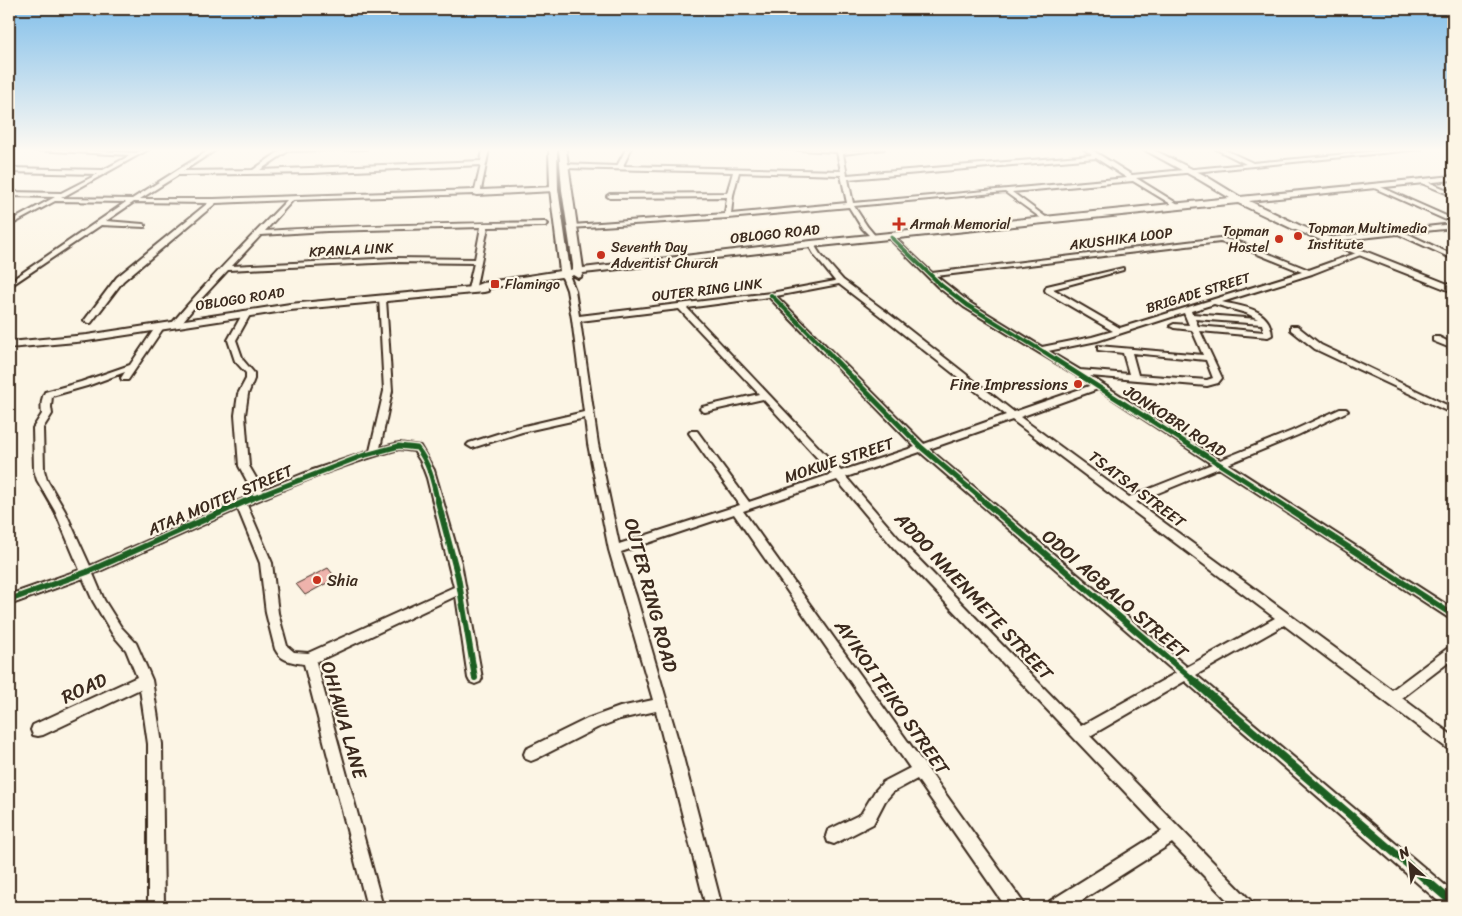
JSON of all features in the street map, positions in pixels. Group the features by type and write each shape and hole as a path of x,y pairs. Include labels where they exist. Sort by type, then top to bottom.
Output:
{"main road":[{"name":"OUTER RING ROAD","path":"554,192 566,275"},
{"path":"567,192 578,273"},
{"path":"1226,192 1237,199 1325,240 1451,286"},
{"name":"OBLOGO ROAD","path":"9,345 87,338 290,307 474,289 578,273 839,242 1313,192"}],"street":[{"path":"9,224 57,200 69,192"},
{"path":"9,285 147,192"},
{"path":"57,200 214,201 501,192"},
{"path":"728,216 731,192"},
{"path":"848,192 850,204 874,238"},
{"path":"572,227 728,216 998,192"},
{"path":"1008,192 1045,220"},
{"path":"1153,192 1176,205"},
{"path":"1387,192 1453,221"},
{"path":"9,194 65,194"},
{"path":"610,196 730,195"},
{"path":"176,324 257,233 292,198"},
{"path":"88,321 120,279 214,201"},
{"path":"101,223 143,226"},
{"path":"257,233 327,229 545,224"},
{"path":"474,289 477,261 485,225"},
{"path":"1325,240 1453,226"},
{"path":"1400,232 1453,257"},
{"name":"JONKOBRI ROAD","path":"892,237 941,285 968,305 1100,386 1453,615"},
{"name":"AKUSHIKA LOOP","path":"930,274 1220,240 1240,244 1309,272"},
{"name":"TSATSA STREET","path":"812,246 840,282 1127,502 1453,744"},
{"name":"BRIGADE STREET","path":"1040,350 1094,339 1188,313 1214,302 1309,272 1361,253"},
{"name":"KPANLA LINK","path":"226,268 396,260 477,261"},
{"path":"1119,331 1049,290 1050,288 1121,269"},
{"path":"571,290 578,273"},
{"name":"OUTER RING ROAD","path":"566,275 571,290 589,414 615,550 661,704 714,907"},
{"name":"OUTER RING LINK","path":"576,319 770,295 840,282"},
{"name":"ODOI AGBALO STREET","path":"770,295 922,448 1453,903"},
{"path":"374,453 388,391 382,299"},
{"path":"1174,326 1268,335 1269,331 1261,317 1249,310 1214,302"},
{"name":"ADDO NMENMETE STREET","path":"680,306 840,476 898,544 1245,907"},
{"path":"246,313 232,340 239,361 250,373 250,379 243,394 240,415 244,466 260,494"},
{"path":"1078,373 1207,383 1215,381 1218,378 1188,313 1264,322"},
{"path":"125,378 160,327"},
{"path":"1294,328 1318,346 1453,411"},
{"path":"1436,339 1453,347"},
{"path":"1101,348 1210,358"},
{"path":"1127,351 1134,376"},
{"path":"134,366 46,396 47,414 38,428 38,470 99,600 116,631 131,648 145,680 155,744 156,907"},
{"name":"MOKWE STREET","path":"615,550 840,476 1100,386"},
{"path":"704,409 764,396"},
{"path":"1127,502 1303,430 1343,411"},
{"path":"472,445 519,430 589,414"},
{"name":"AYIKOI TEIKO STREET","path":"694,433 742,508 920,770 1016,907"},
{"name":"ATAA MOITEY STREET","path":"9,600 87,571 260,494 374,453 405,445 417,448 436,487 440,512 460,589 475,678"},
{"name":"OHIAWA LANE","path":"241,503 266,563 272,613 281,649 292,657 309,659 375,907"},
{"path":"309,659 460,589"},
{"path":"1079,734 1283,619"},
{"path":"1392,698 1453,652"},
{"name":"ROAD","path":"38,730 145,680"},
{"path":"531,754 592,723 620,713 661,704"},
{"path":"834,836 868,819 888,787 920,770"},
{"path":"1056,907 1173,833"}],"building":[{"name":"Shia","path":"328,568 336,578 305,595 296,584"}],"cycle path":[{"path":"891,237 941,285 967,305 1099,386 1453,615"},
{"path":"771,295 922,448 1453,903"},
{"path":"9,600 87,572 314,473 362,456 399,446 417,448 422,454 432,478 455,563 475,678"}],"place":[{"name":"Armah Memorial","path":"899,224"},
{"name":"Topman Multimedia Institute","path":"1298,236"},
{"name":"Topman Hostel","path":"1279,239"},
{"name":"Seventh Day Adventist Church","path":"601,255"},
{"name":"Flamingo","path":"495,284"},
{"name":"Fine Impressions","path":"1078,384"},
{"name":"Shia","path":"317,580"}]}
